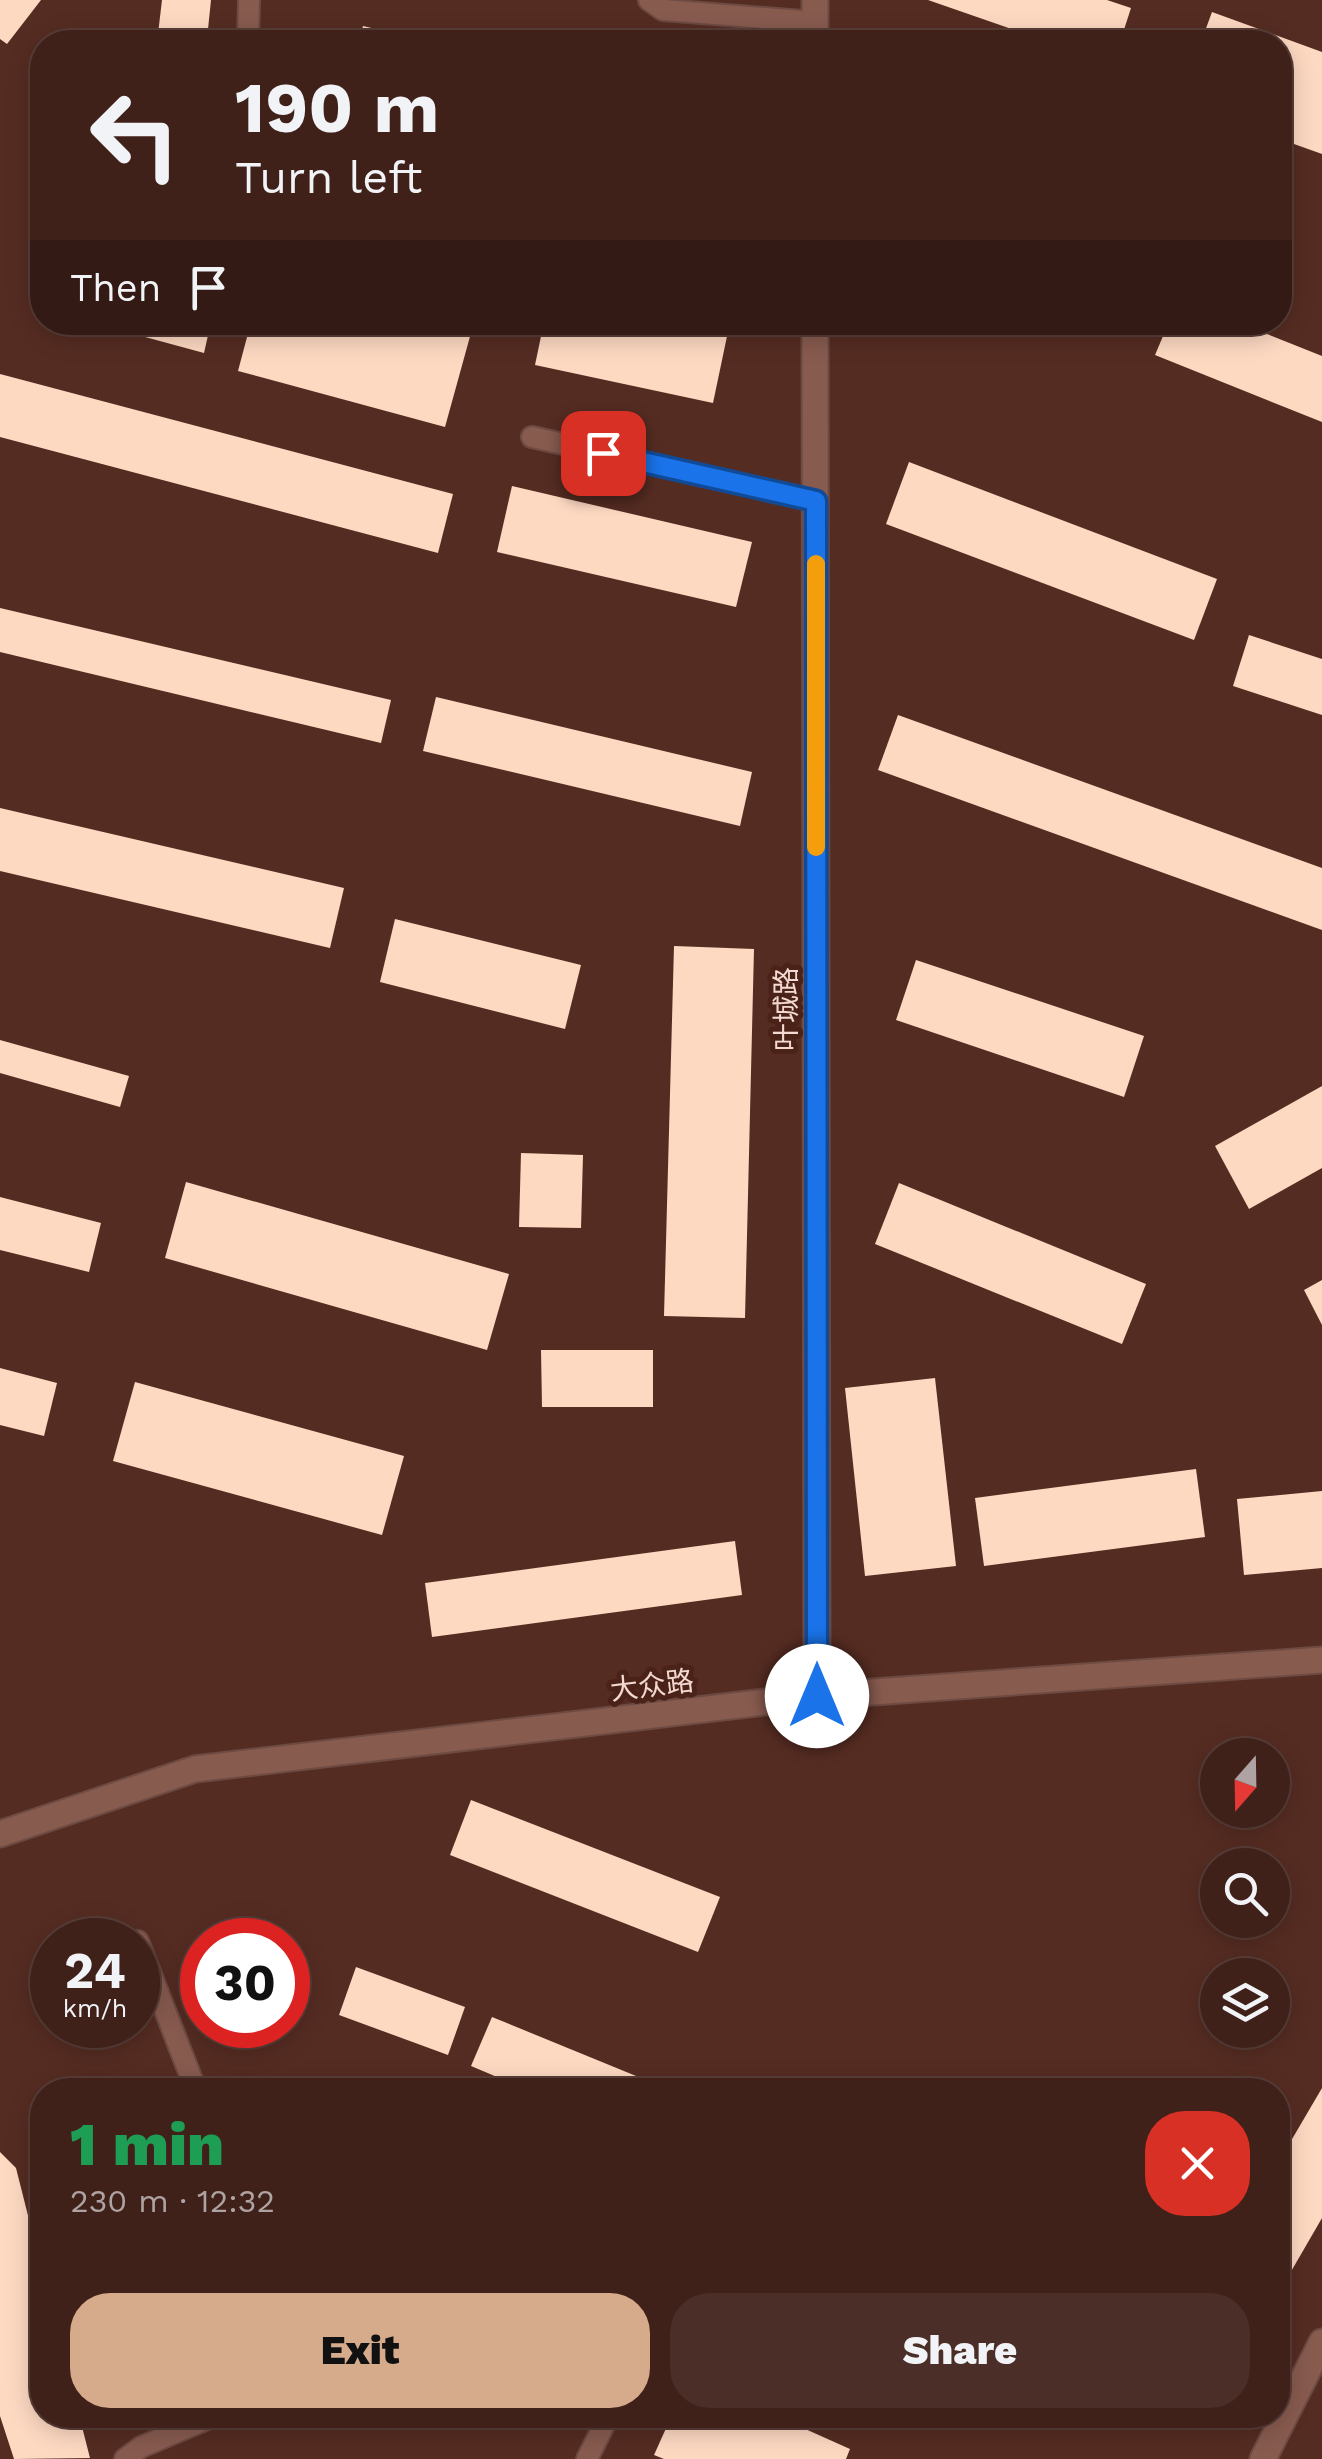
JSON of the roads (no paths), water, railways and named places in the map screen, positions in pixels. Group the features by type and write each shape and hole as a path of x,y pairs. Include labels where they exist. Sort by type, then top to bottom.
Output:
{"street":[{"name":"叶城路","path":"815,335 817,1696"},
{"name":"大众路","path":"0,1834 196,1769 817,1696 1322,1660"},
{"path":"1290,2405 1322,2342"},
{"path":"1263,2459 1279,2428"}],"lane":[{"path":"248,30 249,0"},
{"path":"649,0 662,10 815,21"},
{"path":"532,437 816,501"},
{"path":"160,1999 191,2078"},
{"path":"125,2459 141,2447 187,2428"},
{"path":"586,2459 602,2428"}]}
